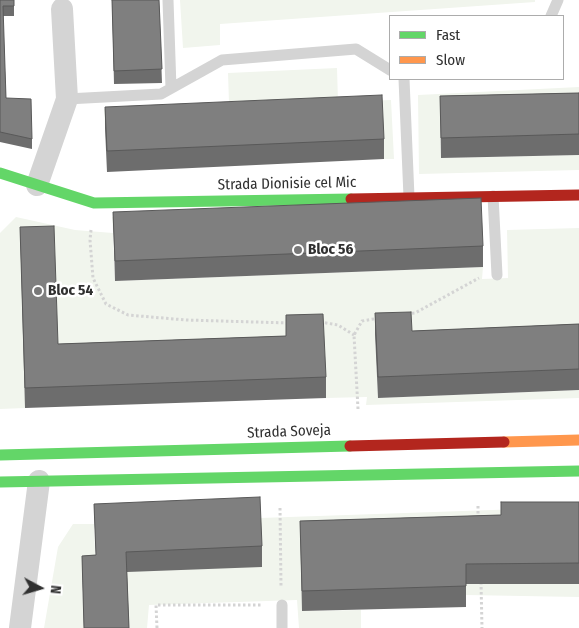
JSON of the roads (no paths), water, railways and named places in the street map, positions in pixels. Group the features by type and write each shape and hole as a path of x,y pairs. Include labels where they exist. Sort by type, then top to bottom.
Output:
{"main road":[{"name":"Strada Dionisie cel Mic","path":"0,173 94,203 579,195"},
{"name":"Strada Soveja","path":"0,455 579,440"},
{"path":"0,482 579,471"}],"street":[{"path":"37,184 67,99 62,9"},
{"path":"20,628 39,481"}],"lane":[{"path":"168,0 171,88"},
{"path":"551,15 558,0"},
{"path":"67,99 161,94 222,60 232,59 356,49 389,69"},
{"path":"404,80 409,198"},
{"path":"493,196 497,275"},
{"path":"282,605 282,628"}],"place":[{"name":"Bloc 56","path":"298,250"},
{"name":"Bloc 54","path":"38,291"}]}
